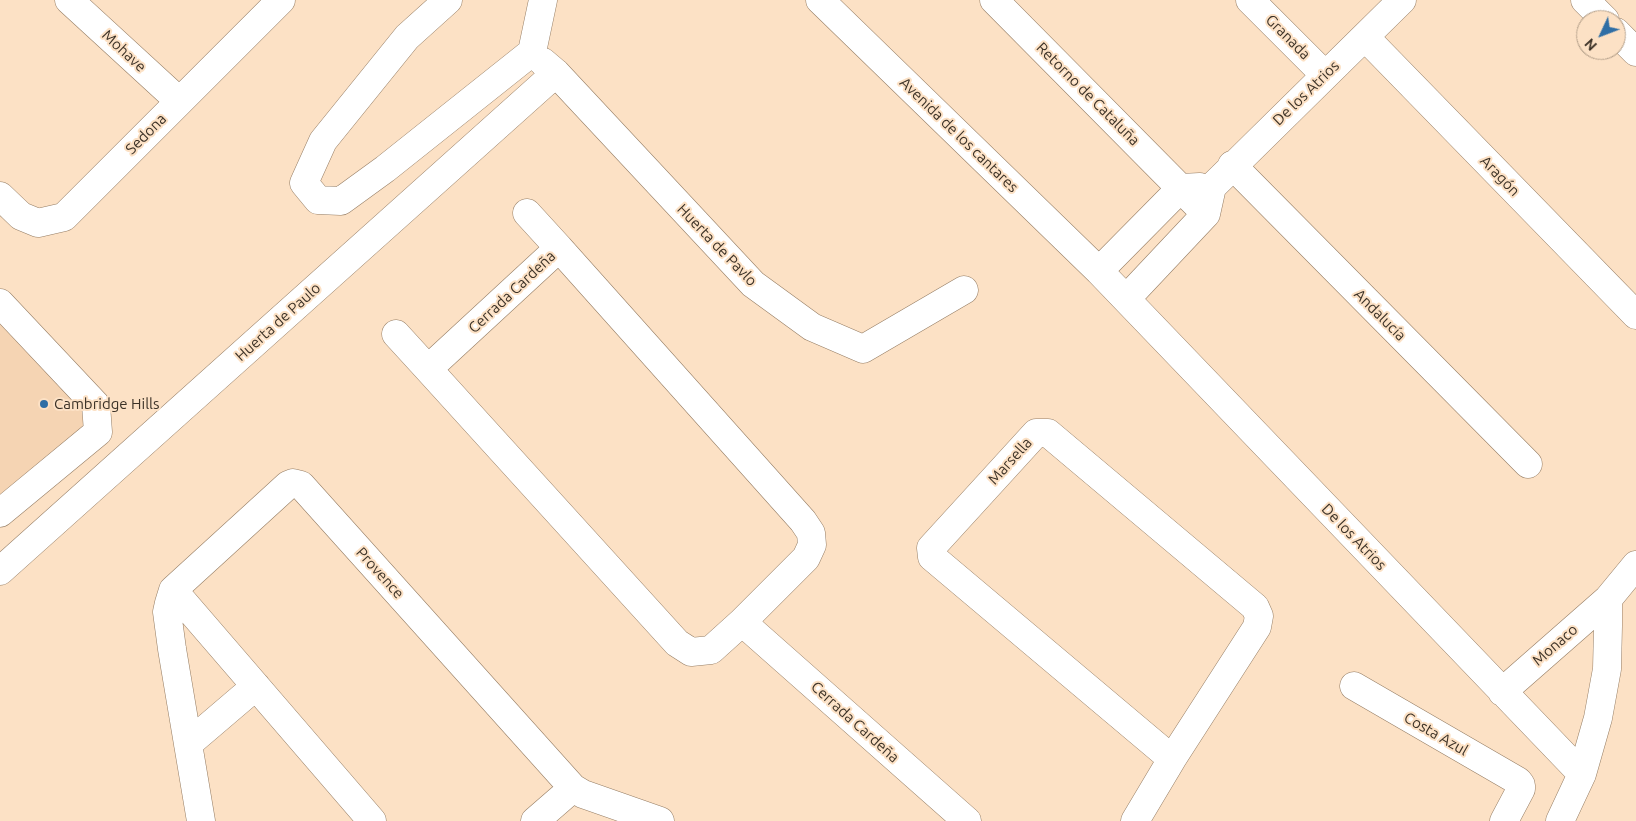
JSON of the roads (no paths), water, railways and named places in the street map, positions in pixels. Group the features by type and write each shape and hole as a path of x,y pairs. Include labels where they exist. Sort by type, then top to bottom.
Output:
{"street":[{"name":"Mohave","path":"69,0 179,101"},
{"name":"Sedona","path":"0,196 21,216 38,223 64,217 280,0"},
{"path":"448,0 407,38 323,140 304,183 318,200 341,201 385,169 532,52 543,0"},
{"name":"Avenida de los cantares","path":"820,0 1098,271"},
{"name":"Retorno de Cataluña","path":"994,0 1206,214"},
{"name":"Granada","path":"1250,0 1325,75"},
{"name":"De los Atrios","path":"1206,214 1212,187 1232,165 1402,0"},
{"path":"1585,0 1594,10"},
{"name":"Aragón","path":"1365,37 1636,315"},
{"path":"1626,42 1636,52"},
{"name":"Huerta de Pavlo","path":"532,52 556,74 752,284 812,327 863,349 964,290"},
{"name":"Huerta de Paulo","path":"0,571 556,74"},
{"name":"Andalucía","path":"1232,165 1528,464"},
{"path":"1098,271 1181,188 1212,187"},
{"path":"527,213 559,248"},
{"path":"1126,299 1206,214"},
{"name":"Cerrada Cardeña","path":"559,248 803,521 811,533 812,545 806,558 742,622 710,650 691,652 677,643 428,369 559,248"},
{"name":"De los Atrios","path":"1098,271 1582,774"},
{"path":"0,303 96,405 98,432 0,513"},
{"path":"396,334 428,369"},
{"name":"Marsella","path":"1135,821 1257,627 1259,616 1255,608 1048,433 1036,433 931,548 932,557 1172,760"},
{"name":"Provence","path":"173,590 288,485 293,483 301,485 573,788 583,794 660,821"},
{"name":"Monaco","path":"1502,692 1608,599 1635,568"},
{"path":"173,590 372,821"},
{"path":"173,590 167,612 202,821"},
{"path":"1560,821 1582,774 1598,718 1607,669 1608,599"},
{"name":"Cerrada Cardeña","path":"742,622 967,821"},
{"path":"188,744 256,686"},
{"name":"Costa Azul","path":"1354,686 1518,782 1521,785 1521,789 1504,821"},
{"path":"535,821 573,788"}],"place":[{"name":"Cambridge Hills","path":"44,404"}]}
